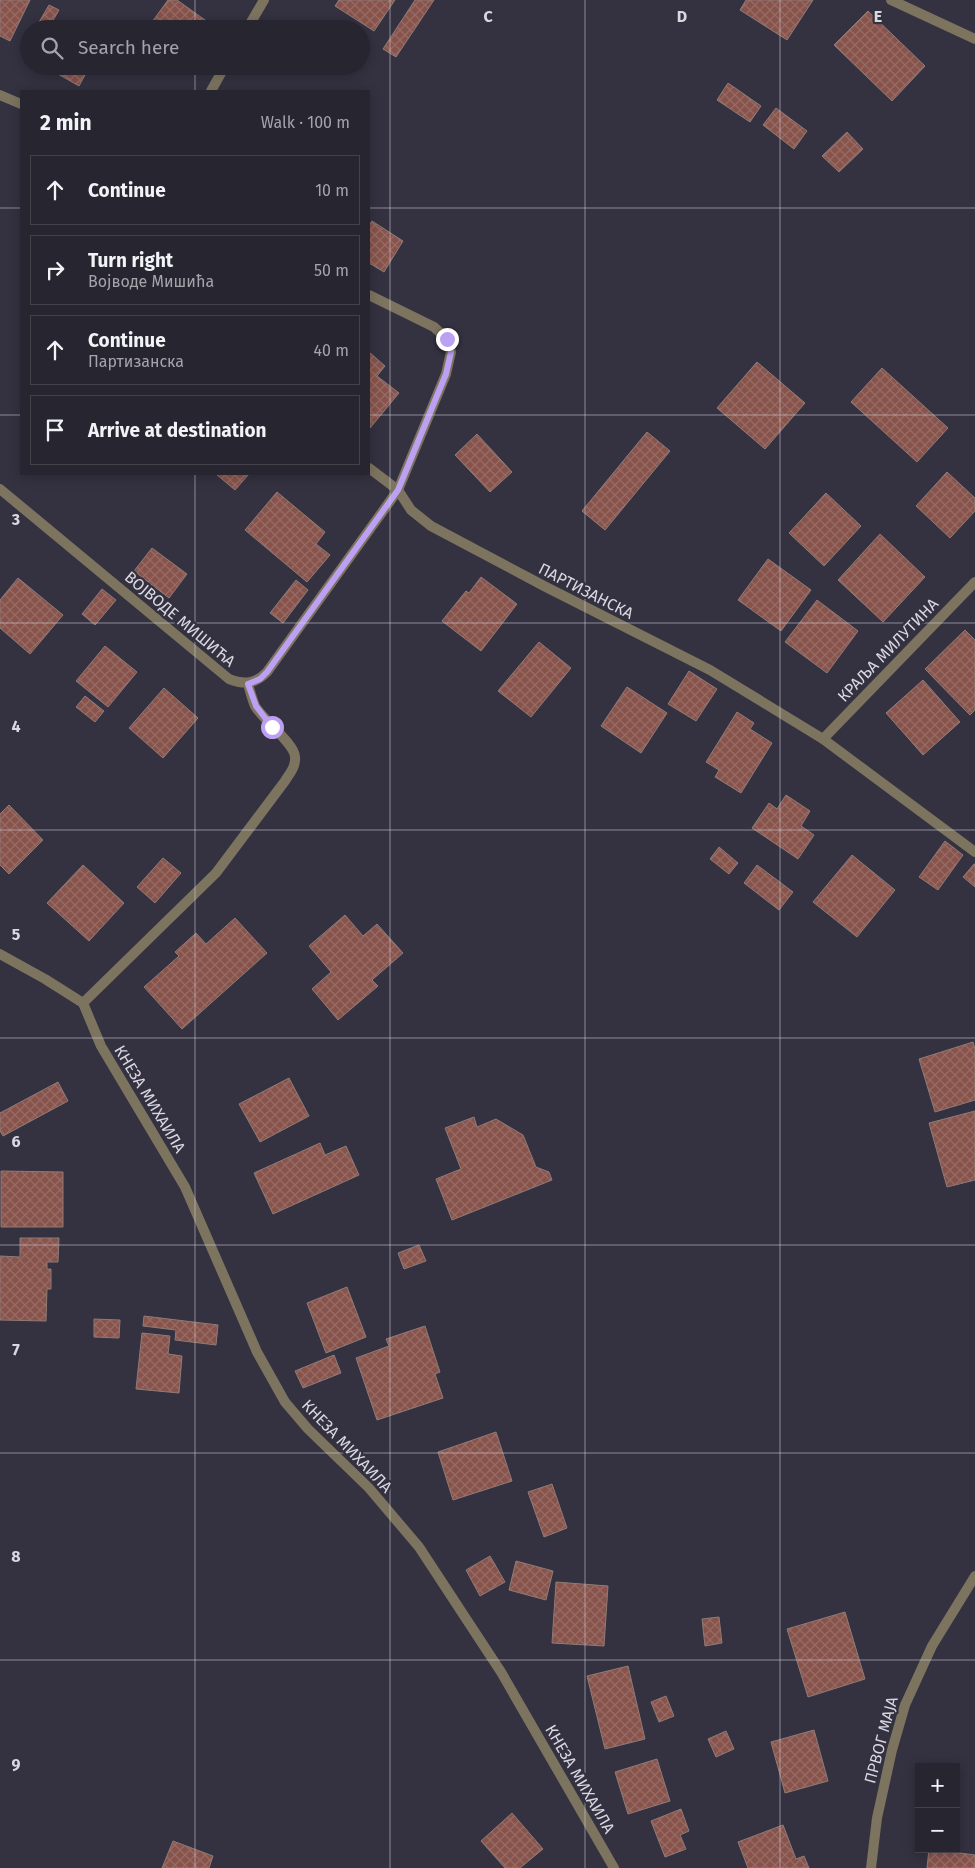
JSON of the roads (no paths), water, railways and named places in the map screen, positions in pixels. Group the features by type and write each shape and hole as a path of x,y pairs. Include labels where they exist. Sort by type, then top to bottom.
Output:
{"street":[{"path":"252,20 264,0"},
{"path":"891,0 975,39"},
{"path":"212,90 220,75"},
{"path":"0,95 20,104"},
{"path":"370,295 434,327 447,339 451,352 446,374 398,490 370,469"},
{"name":"ВОЈВОДЕ МИШИЋА","path":"0,489 229,679 248,684 260,679 267,672 398,490"},
{"name":"ПАРТИЗАНСКА","path":"398,490 410,510 431,526 710,670 823,739 975,852"},
{"name":"КРАЉА МИЛУТИНА","path":"823,739 975,582"},
{"path":"0,954 45,978 83,1003 216,873 285,781 294,766 296,755 256,706 248,684"},
{"name":"КНЕЗА МИХАИЛА","path":"83,1003 101,1046 185,1187 257,1352 285,1402 308,1429 368,1488 419,1546 502,1672 614,1868"},
{"name":"ПРВОГ МАЈА","path":"871,1868 877,1818 892,1750 905,1705 932,1646 975,1576"}]}
